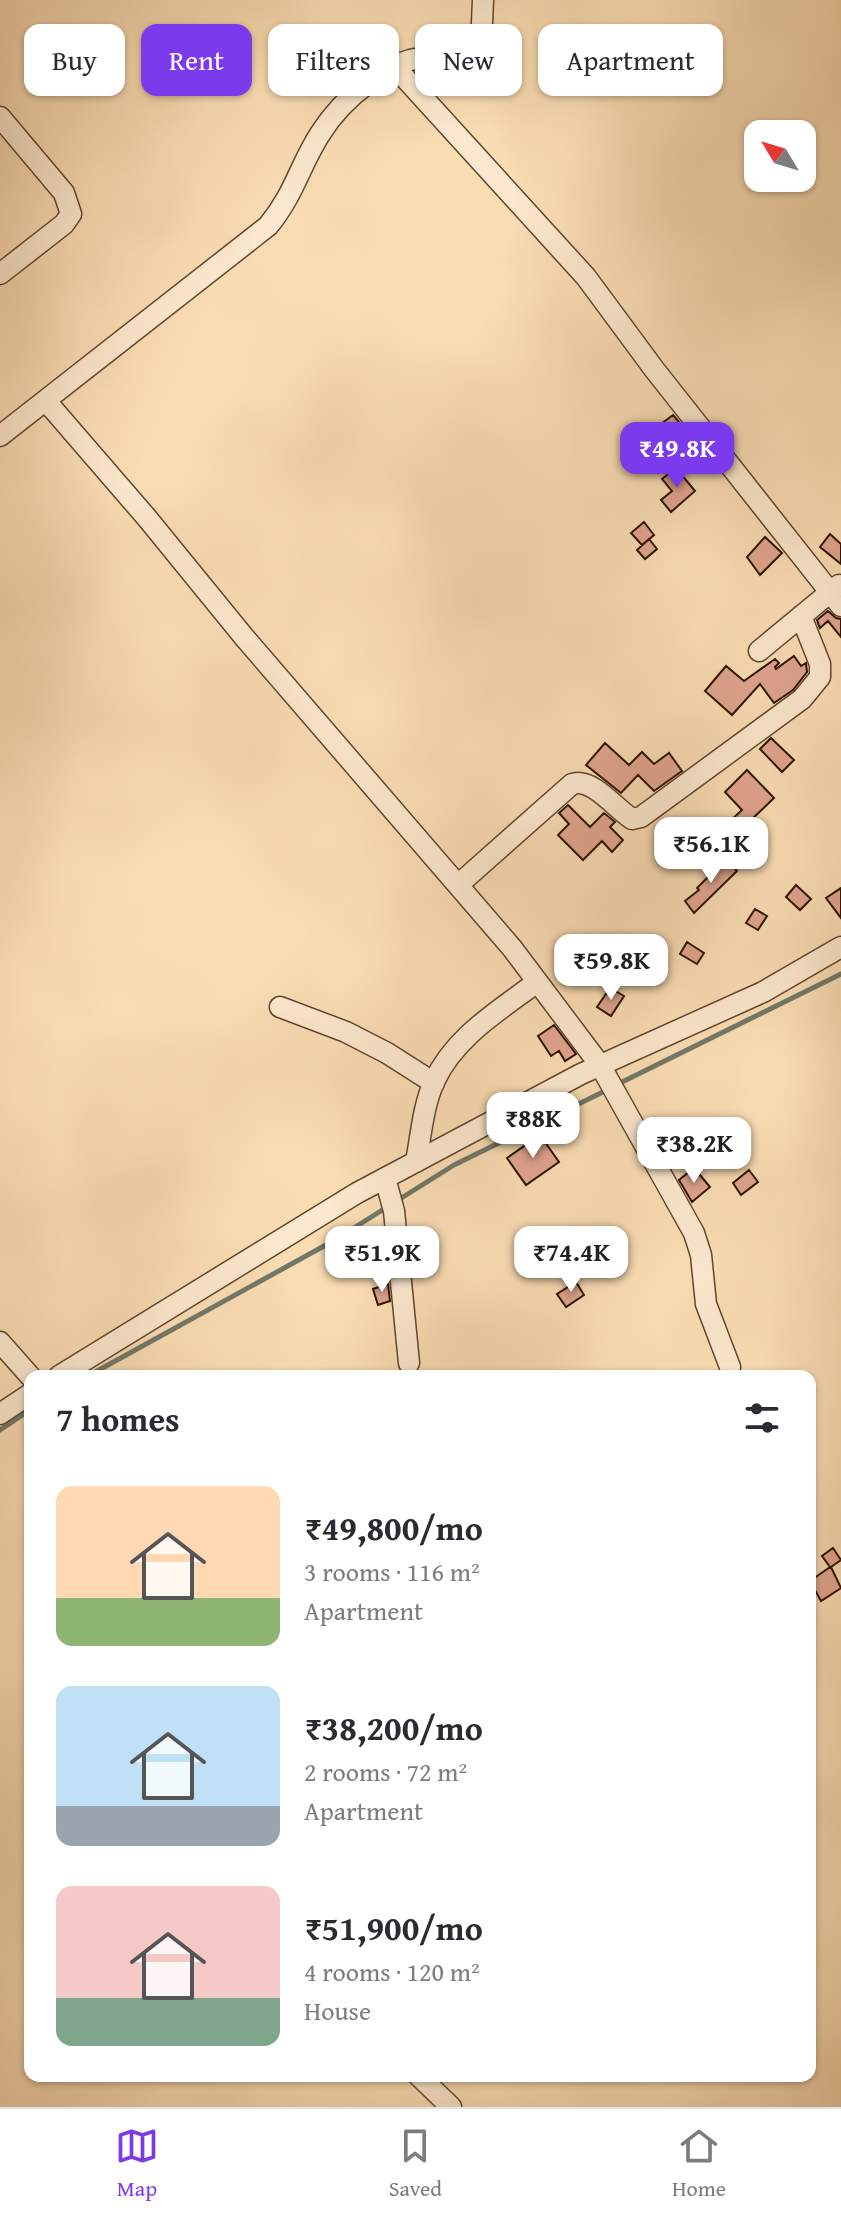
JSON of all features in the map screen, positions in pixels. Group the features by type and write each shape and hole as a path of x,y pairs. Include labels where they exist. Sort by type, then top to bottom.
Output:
{"street":[{"path":"399,65 411,60 455,58 474,52 481,45 483,0"},
{"path":"399,71 586,277 654,369 838,593 801,616 759,651"},
{"path":"0,436 268,226 284,207 320,135 353,96"},
{"path":"0,117 64,193 71,214 64,224 0,274"},
{"path":"46,401 458,885 537,982 606,1077 694,1233 701,1255 706,1304 730,1367"},
{"path":"458,885 572,784 579,781 587,783 632,819 641,817 802,699 820,677 820,664 801,616"},
{"path":"69,1370 416,1162 606,1077 841,947"},
{"path":"416,1162 434,1083 446,1061 476,1028 537,982"},
{"path":"280,1007 346,1032 434,1083"},
{"path":"387,1181 394,1211 409,1363"},
{"path":"0,1342 25,1370"},
{"path":"0,1414 24,1398"},
{"path":"425,2082 451,2107"}],"building":[{"path":"673,415 699,446 680,460 666,442 672,438 661,424"},
{"path":"676,468 695,491 671,512 661,500 672,491 662,479"},
{"path":"644,522 654,535 642,545 631,533"},
{"path":"830,534 841,544 841,564 820,547"},
{"path":"765,537 782,553 760,575 747,557"},
{"path":"649,539 657,549 645,559 637,550"},
{"path":"828,611 841,619 841,637 828,621 820,628 817,620"},
{"path":"794,656 801,666 806,663 807,672 793,690 774,703 760,684 732,715 705,691 726,666 744,681 775,659 779,663 776,669"},
{"path":"771,738 794,760 782,772 760,749"},
{"path":"605,743 629,765 642,752 654,764 669,753 682,771 654,791 638,775 621,793 586,765"},
{"path":"747,770 774,798 749,822 755,827 743,839 728,823 742,810 725,792"},
{"path":"568,805 590,827 604,813 615,822 610,827 623,840 612,852 602,841 583,860 558,835 569,824 559,813"},
{"path":"726,859 737,871 694,913 685,901"},
{"path":"796,885 811,899 800,910 786,897"},
{"path":"841,888 841,918 826,898"},
{"path":"755,909 767,916 758,930 746,923"},
{"path":"687,942 704,953 697,964 680,954"},
{"path":"610,988 624,996 611,1016 597,1007"},
{"path":"554,1025 576,1054 565,1061 559,1051 551,1056 538,1036"},
{"path":"540,1135 559,1162 526,1185 507,1158"},
{"path":"741,1136 749,1152 734,1159 726,1143"},
{"path":"694,1168 710,1187 692,1202 679,1180"},
{"path":"749,1170 758,1182 741,1195 733,1183"},
{"path":"576,1282 584,1295 566,1307 557,1294"},
{"path":"388,1284 390,1301 378,1305 373,1289"},
{"path":"833,1548 841,1560 831,1567 841,1588 821,1601 816,1592 816,1577 830,1567 822,1556"}],"waterway":[{"path":"618,1084 841,974"},
{"path":"395,1202 454,1165 609,1089"},
{"path":"99,1370 335,1240 387,1207"},
{"path":"0,1430 24,1414"}]}
